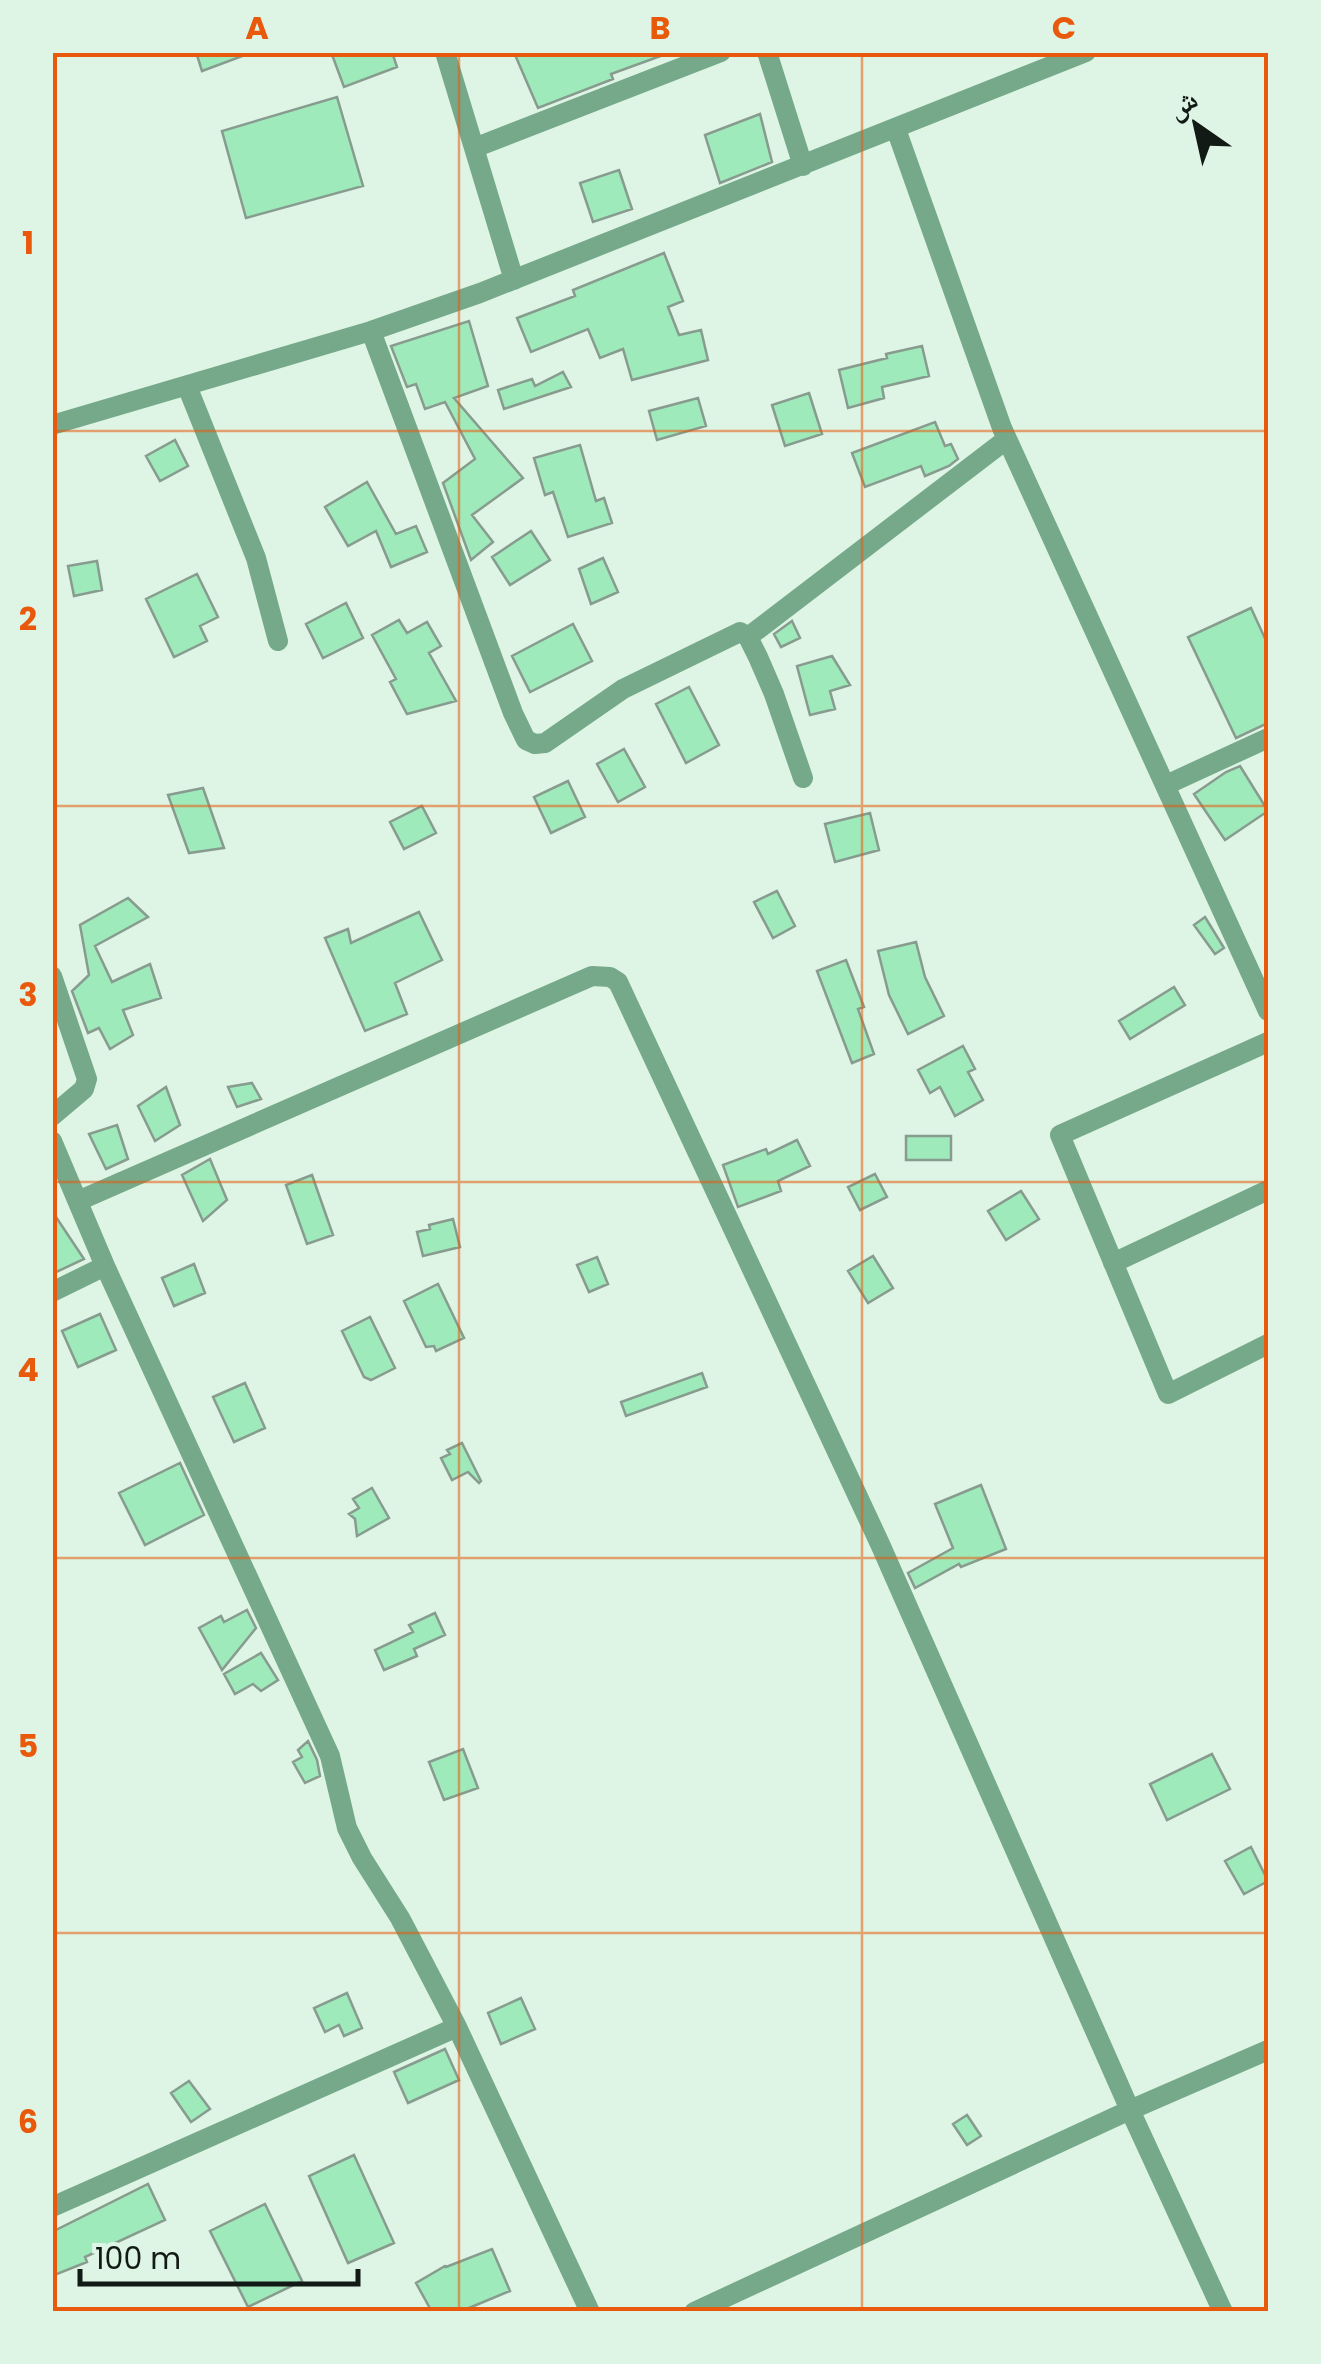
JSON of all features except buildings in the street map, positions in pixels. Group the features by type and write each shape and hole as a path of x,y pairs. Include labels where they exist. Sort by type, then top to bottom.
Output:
{"street":[{"path":"445,52 514,280"},
{"path":"474,148 721,52"},
{"path":"767,52 803,166"},
{"path":"52,425 371,331 514,280 1086,52"},
{"path":"896,129 993,406 1268,1010"},
{"path":"371,331 526,740 545,743 623,689 740,632 748,636 774,694 804,778"},
{"path":"187,386 250,544 278,640"},
{"path":"748,636 1007,439"},
{"path":"1166,785 1268,738"},
{"path":"52,976 86,1080 84,1089 52,1116"},
{"path":"78,1201 592,976 610,977 618,982 880,1544 1223,2312"},
{"path":"1268,1042 1060,1135 1168,1394 1268,1344"},
{"path":"52,1141 104,1266 330,1756 347,1828 457,2026 590,2312"},
{"path":"1113,1263 1268,1190"},
{"path":"52,1292 104,1266"},
{"path":"52,2207 457,2026"},
{"path":"694,2312 1268,2050"}]}
